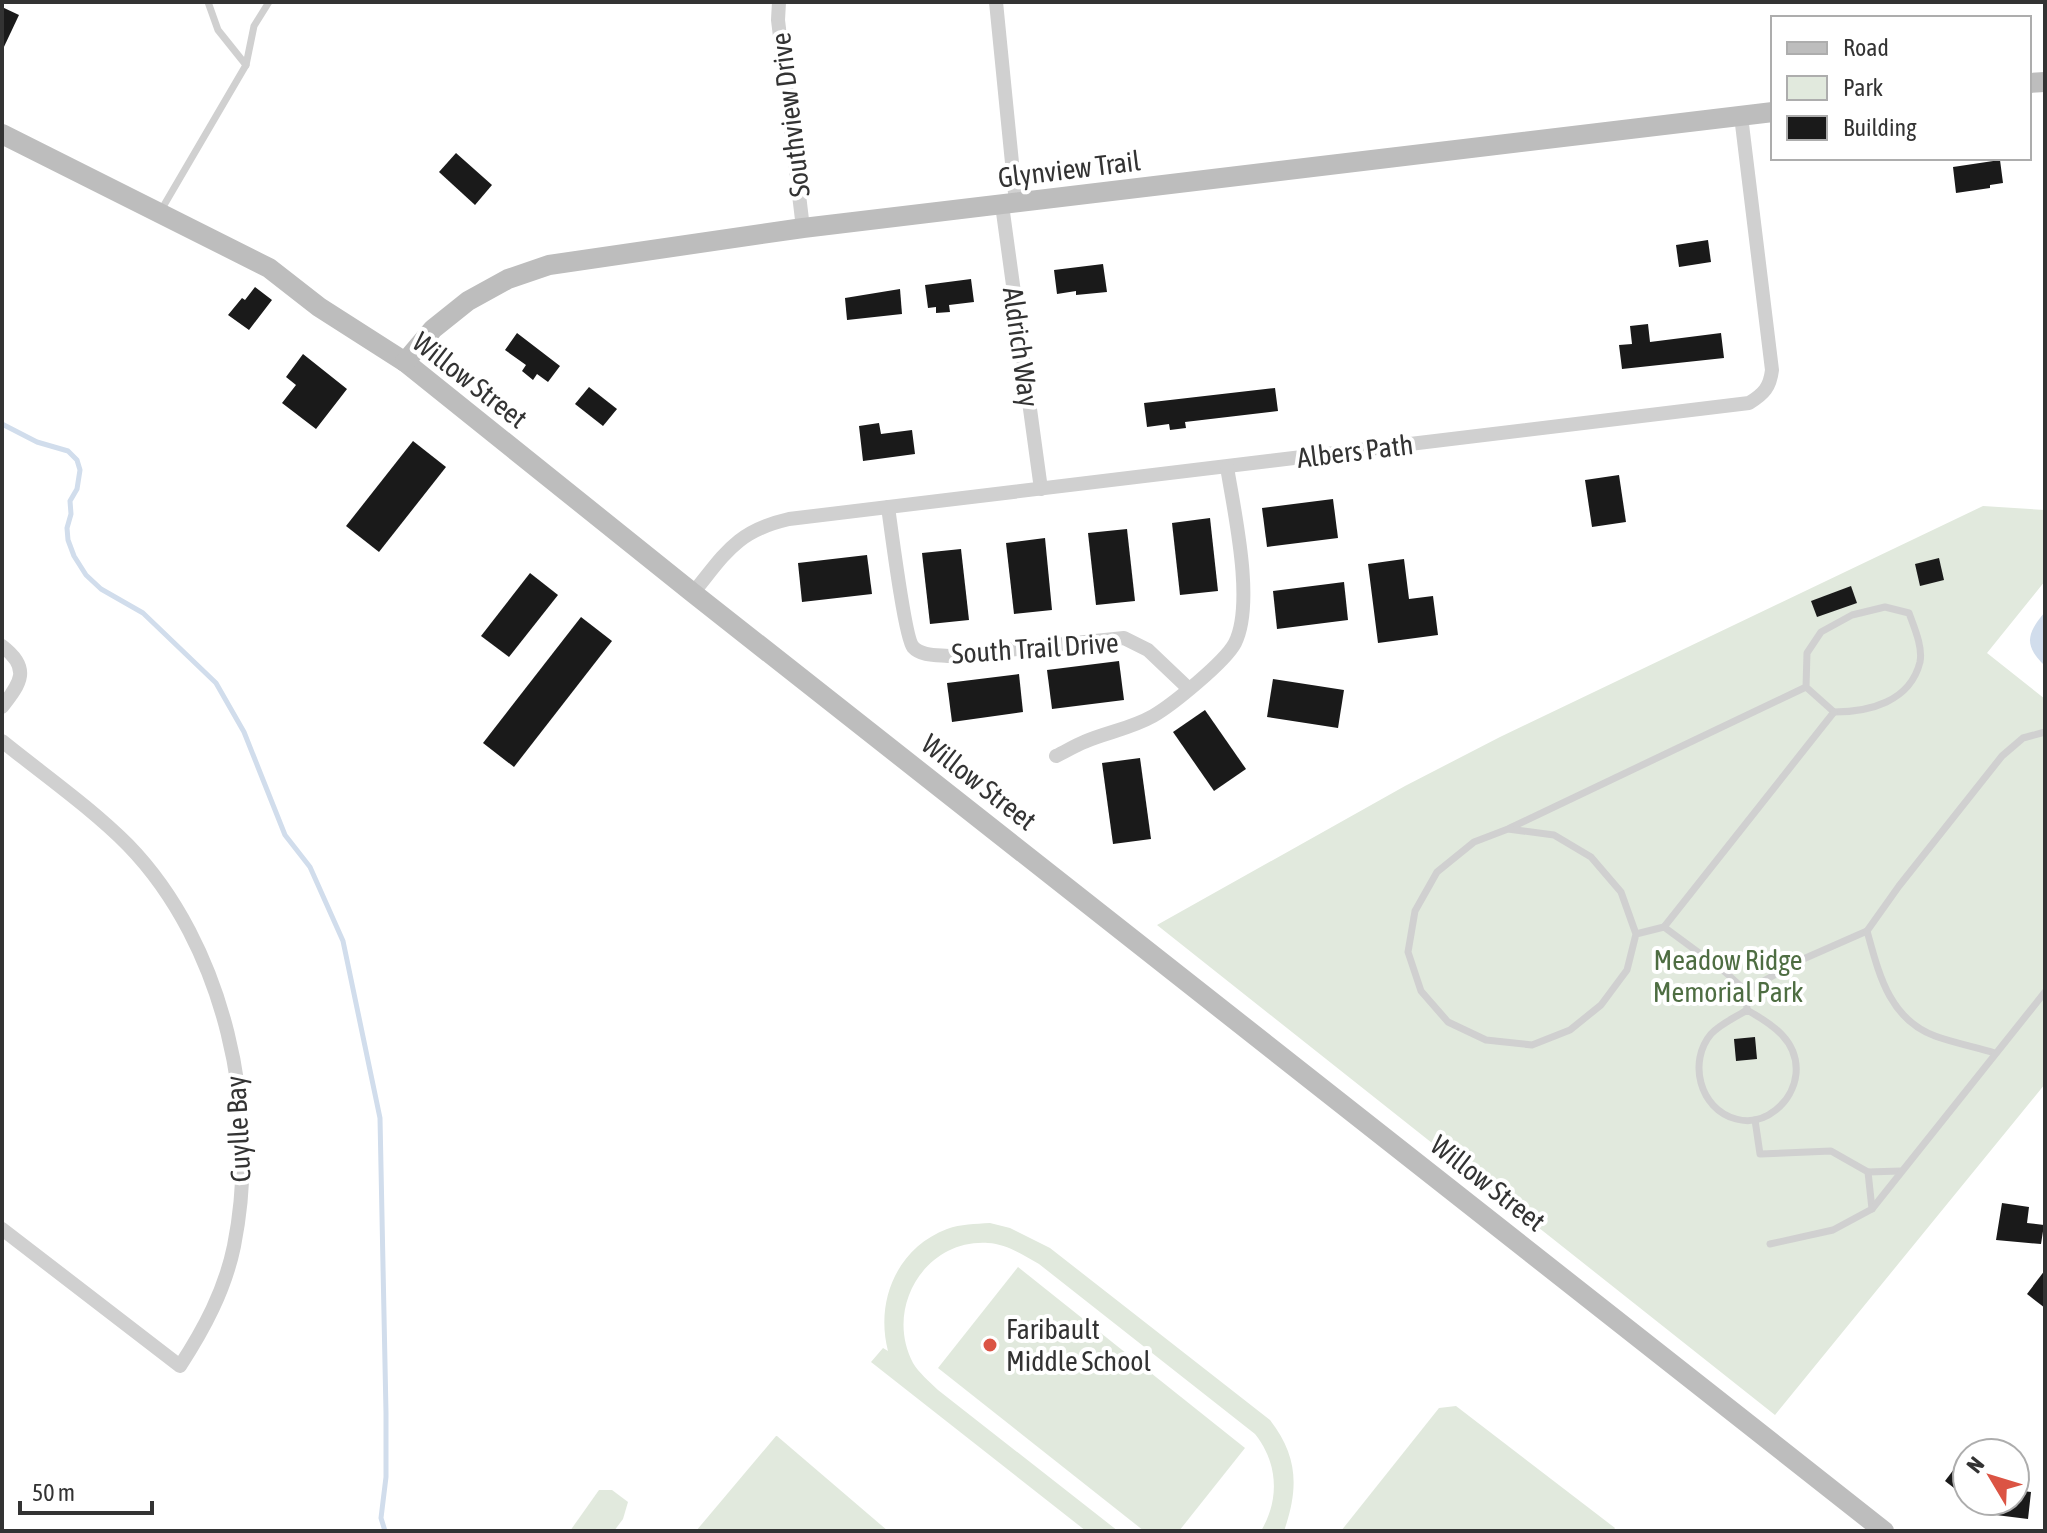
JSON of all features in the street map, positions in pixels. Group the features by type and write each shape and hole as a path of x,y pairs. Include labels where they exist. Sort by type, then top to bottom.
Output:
{"street":[{"name":"Southview Drive","path":"779,2 778,20 803,228"},
{"name":"Aldrich Way","path":"996,2 1009,204 1041,489"},
{"name":"Glynview Trail","path":"405,362 433,329 468,301 508,279 549,265 803,228 1771,112"},
{"name":"Albers Path","path":"693,593 732,544 750,532 789,519 1749,403 1763,395 1771,383 1772,370 1741,116"},
{"name":"Willow Street","path":"2,134 269,268 319,307 405,362 693,593 1884,1531"},
{"path":"1056,756 1154,715 1226,656 1235,642 1243,616 1241,557 1227,467"},
{"name":"South Trail Drive","path":"888,507 904,601 905,625 911,646 920,652 960,655 1124,638 1148,650 1188,688"},
{"path":"2,646 13,654 21,670 18,687 2,707"},
{"name":"Cuylle Bay","path":"2,741 129,846 160,884 187,926 208,969 225,1015 234,1063 244,1160 234,1248 204,1328 180,1366 2,1229"}],"lane":[{"path":"208,2 218,30 246,65"},
{"path":"160,212 246,65 254,26 269,2"},
{"path":"1885,607 1909,613 1921,660 1911,682 1892,702 1856,712 1834,712 1806,687 1807,653 1821,632 1852,615 1885,607"},
{"path":"1508,829 1554,835 1591,857 1621,892 1636,934 1627,970 1601,1005 1570,1030 1532,1045 1486,1040 1448,1022 1421,991 1408,952 1415,911 1437,872 1474,842 1508,829 1806,687"},
{"path":"1636,934 1664,927 1834,712"},
{"path":"1746,991 1801,960 1867,931 2002,756 2023,738 2045,732"},
{"path":"1664,927 1746,991 1747,1010"},
{"path":"1867,931 1889,998 1905,1018 1934,1036 1995,1053"},
{"path":"1770,1244 1833,1230 1872,1209 2045,992"},
{"path":"1747,1010 1784,1036 1794,1053 1797,1070 1794,1088 1784,1102 1771,1114 1755,1120 1735,1119 1716,1107 1703,1091 1698,1071 1701,1051 1712,1032 1747,1010"},
{"path":"1755,1120 1760,1154 1831,1151 1868,1172 1900,1171"},
{"path":"1868,1172 1872,1209"}],"green space":[{"name":"Meadow Ridge Memorial Park","path":"1983,506 2045,510 2045,581 1987,653 2045,699 2045,1084 1775,1415 1157,925 1405,786 1500,737"},
{"path":"990,1223 1010,1228 1050,1248 1270,1420 1286,1446 1293,1473 1292,1501 1284,1531 1261,1531 1271,1506 1274,1481 1268,1457 1255,1434 1039,1264 1008,1248 988,1243 966,1245 946,1252 929,1265 916,1281 907,1300 905,1342 913,1363 938,1390 1118,1531 1086,1531 871,1362 883,1348 888,1351 885,1314 888,1295 903,1263 915,1249 947,1229"},
{"path":"1018,1267 1245,1448 1179,1531 1144,1531 938,1368"},
{"path":"1456,1406 1615,1528 1613,1531 1341,1531 1439,1408"},
{"path":"777,1436 888,1531 696,1531"},
{"path":"599,1490 612,1490 628,1502 623,1519 614,1531 570,1531"}],"water":[{"path":"2045,612 2045,666 2033,652 2030,640 2034,627"}],"building":[{"path":"2,7 19,15 2,51"},
{"path":"456,153 492,185 475,205 439,172"},
{"path":"2000,160 2003,183 1956,193 1953,167"},
{"path":"1708,240 1711,262 1679,267 1676,245"},
{"path":"1103,264 1107,292 1057,294 1054,270"},
{"path":"971,279 974,302 949,305 950,312 936,313 936,307 928,308 925,285"},
{"path":"255,287 272,300 249,330 228,315"},
{"path":"900,289 902,314 847,320 845,298"},
{"path":"1648,324 1650,342 1721,333 1724,358 1622,369 1619,345 1632,344 1630,326"},
{"path":"517,333 560,366 548,382 537,374 533,380 522,371 526,365 505,350"},
{"path":"303,354 347,389 316,429 282,403 296,385 286,377"},
{"path":"589,387 617,409 603,426 575,404"},
{"path":"1275,388 1278,411 1185,422 1186,428 1170,430 1169,424 1147,427 1144,403"},
{"path":"879,423 881,434 912,430 915,454 863,461 859,426"},
{"path":"413,441 446,467 379,552 346,526"},
{"path":"1619,475 1626,522 1592,527 1585,480"},
{"path":"1333,499 1338,538 1267,547 1262,508"},
{"path":"1210,518 1218,591 1180,595 1172,523"},
{"path":"1127,529 1135,601 1096,605 1088,533"},
{"path":"1045,538 1052,610 1014,614 1006,543"},
{"path":"961,549 969,620 930,624 922,553"},
{"path":"867,555 872,594 802,602 798,563"},
{"path":"1939,558 1944,580 1920,586 1915,564"},
{"path":"1404,559 1409,599 1433,596 1438,635 1378,643 1368,564"},
{"path":"530,573 558,595 509,657 481,636"},
{"path":"1344,582 1348,620 1277,629 1273,591"},
{"path":"1851,586 1857,603 1817,617 1811,601"},
{"path":"581,617 612,641 514,767 483,743"},
{"path":"1119,661 1124,700 1052,709 1047,670"},
{"path":"1019,674 1023,712 952,722 947,683"},
{"path":"1273,679 1344,690 1338,728 1267,717"},
{"path":"1205,710 1246,769 1214,791 1173,732"},
{"path":"1140,758 1151,839 1113,844 1102,763"},
{"path":"1755,1037 1757,1059 1736,1061 1734,1039"},
{"path":"2002,1203 2029,1207 2027,1223 2044,1225 2041,1244 1996,1240"},
{"path":"2045,1270 2045,1308 2027,1294"}],"waterway":[{"path":"2,424 37,442 68,451 77,460 80,470 77,489 70,501 71,514 67,528 74,556 86,575 101,589 143,613 216,683 244,732 285,835 310,867 343,941 380,1118 386,1413 386,1477 381,1518 385,1531"}],"place":[{"name":"Faribault Middle School","path":"990,1345"}]}
